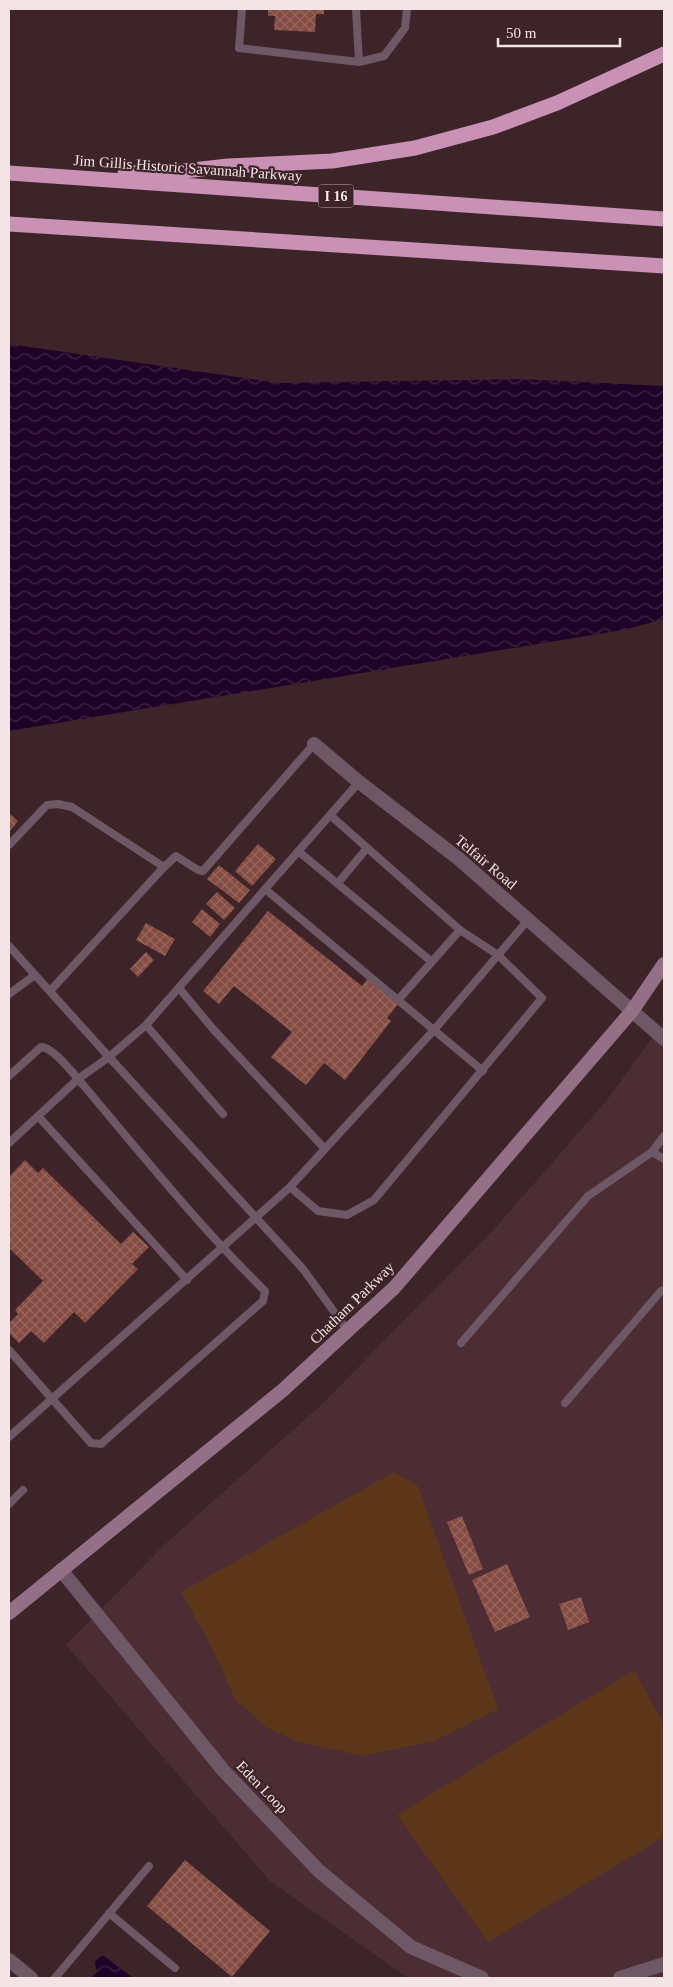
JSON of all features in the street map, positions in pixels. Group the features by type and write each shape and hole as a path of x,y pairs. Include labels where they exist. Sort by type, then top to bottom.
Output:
{"highway":[{"path":"37,175 184,171 228,166 332,161 415,148 494,127 539,110 664,54"},
{"name":"Jim Gillis Historic Savannah Parkway","path":"9,173 664,219"},
{"path":"9,224 664,266"}],"main road":[{"name":"Chatham Parkway","path":"9,1613 283,1390 394,1288 632,1011 664,964"}],"street":[{"name":"Telfair Road","path":"314,744 359,782 459,859 664,1039"},
{"name":"Eden Loop","path":"61,1570 223,1770 319,1871 411,1947 482,1978"},
{"path":"9,1960 31,1978"},
{"path":"620,1978 664,1964"}],"lane":[{"path":"242,9 239,48 359,62 384,56 405,28 407,9"},
{"path":"356,9 359,62"},
{"path":"50,991 176,856 198,870 203,871 314,744"},
{"path":"9,1143 78,1079 109,1057 146,1025 359,782"},
{"path":"9,846 47,805 58,804 72,807 164,867"},
{"path":"290,1187 318,1212 347,1215 374,1200 542,998 498,955 460,930 330,815"},
{"path":"338,883 367,848"},
{"path":"298,851 432,962"},
{"path":"266,889 483,1071"},
{"path":"9,1425 12,1434 290,1187 434,1030 528,920"},
{"path":"398,1000 460,930"},
{"path":"9,946 302,1269 348,1330"},
{"path":"9,994 35,975"},
{"path":"179,988 213,1029 325,1150"},
{"path":"146,1025 223,1114"},
{"path":"9,1076 41,1047 50,1048 222,1249 265,1291 263,1301 100,1444 91,1443 9,1350"},
{"path":"38,1116 187,1280"},
{"path":"461,1343 588,1196 652,1152 664,1136"},
{"path":"652,1152 664,1160"},
{"path":"565,1403 663,1288"},
{"path":"9,1504 23,1490"},
{"path":"55,1978 149,1866"},
{"path":"109,1913 175,1968"}],"shaded area":[{"path":"664,1022 664,1978 408,1978 270,1881 66,1645 164,1545 319,1407 497,1226 607,1100"},
{"path":"394,1472 418,1486 498,1709 434,1741 363,1756 298,1742 266,1727 235,1699 209,1642 181,1592"},
{"path":"634,1670 664,1724 664,1837 488,1942 397,1815"}],"water":[{"path":"9,344 278,383 520,379 664,386 664,619 623,630 9,731"},
{"path":"99,1956 104,1956 133,1978 91,1978 97,1972 95,1962"}],"building":[{"path":"268,9 324,9 324,14 316,14 315,32 274,30 275,16 268,16"},
{"path":"9,813 18,821 9,832"},
{"path":"258,844 276,859 252,886 235,871"},
{"path":"219,865 250,890 239,903 207,879"},
{"path":"217,892 235,908 224,920 206,904"},
{"path":"202,909 220,924 210,937 192,922"},
{"path":"268,911 362,986 368,978 399,1003 387,1018 391,1021 345,1080 324,1063 306,1085 271,1057 292,1032 234,986 219,1004 203,991"},
{"path":"146,923 175,939 165,956 136,940"},
{"path":"146,952 154,960 138,977 130,969"},
{"path":"25,1160 38,1173 43,1168 121,1244 133,1232 149,1247 132,1264 138,1269 85,1323 74,1312 44,1343 31,1331 19,1343 9,1333 9,1323 18,1314 15,1310 43,1281 9,1248 9,1177"},
{"path":"462,1516 483,1569 469,1575 447,1522"},
{"path":"507,1564 530,1617 495,1632 472,1580"},
{"path":"581,1597 589,1622 568,1630 559,1604"},
{"path":"185,1860 270,1931 232,1977 147,1906"}]}
